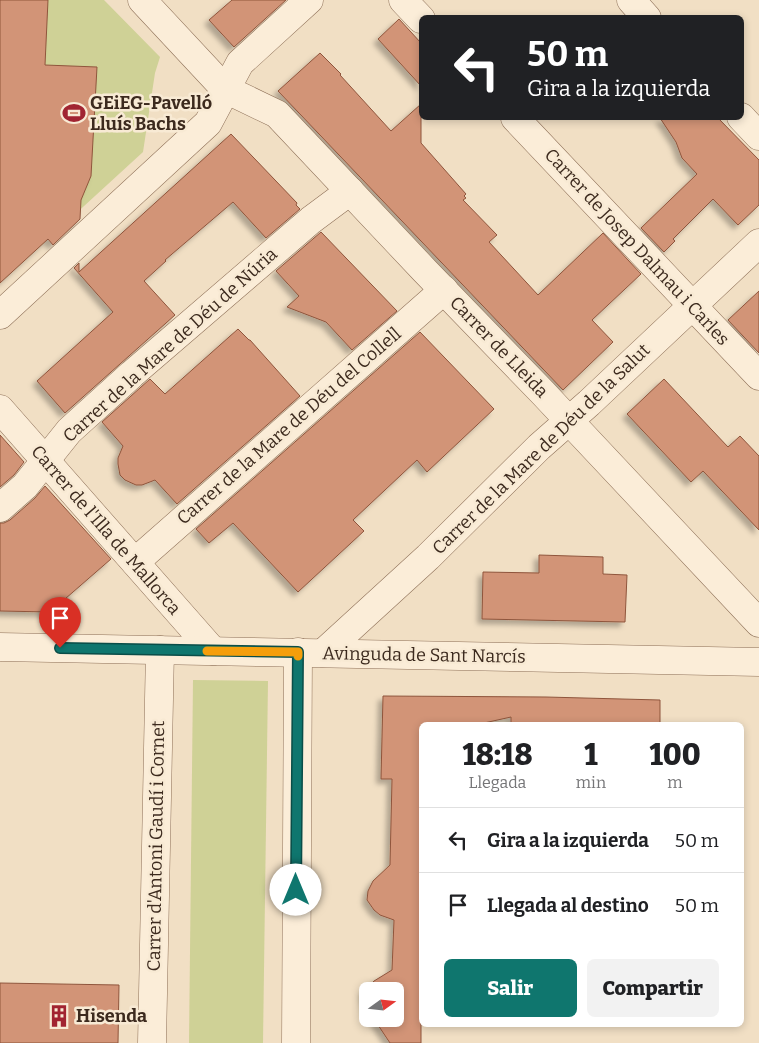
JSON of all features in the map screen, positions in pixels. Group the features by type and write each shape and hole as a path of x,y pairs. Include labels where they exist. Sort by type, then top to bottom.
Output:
{"street":[{"path":"142,0 225,89"},
{"path":"0,315 208,123 240,63 309,0"},
{"path":"403,0 419,17"},
{"path":"631,0 644,15"},
{"name":"Carrer de Lleida","path":"225,89 277,114 759,623"},
{"name":"Carrer de Josep Dalmau i Carles","path":"517,120 759,376"},
{"path":"744,120 759,136"},
{"name":"Carrer de la Mare de Déu de Núria","path":"0,508 25,486 69,430 311,220 342,183"},
{"name":"Carrer de la Mare de Déu de la Salut","path":"310,652 428,557 539,448 759,243"},
{"name":"Carrer de la Mare de Déu del Collell","path":"135,562 444,290"},
{"name":"Carrer de l'Illa de Mallorca","path":"0,409 212,651"},
{"name":"Avinguda de Sant Narcís","path":"0,646 759,662"},
{"name":"Carrer d'Antoni Gaudí i Cornet","path":"152,1043 160,650"},
{"path":"296,1043 310,652"}],"green space":[{"name":"GEiEG-Pavelló Lluís Bachs","path":"0,0 104,0 160,57 155,73 143,152 0,283"},
{"path":"193,680 268,681 263,1043 189,1043"}],"building":[{"name":"GEiEG-Pavelló Lluís Bachs","path":"0,0 48,0 45,65 97,67 91,176 81,200 80,219 53,245 48,239 0,283"},
{"path":"232,0 286,0 234,47 209,20"},
{"path":"399,19 419,41 419,84 378,39"},
{"path":"320,53 391,131 419,106 421,143 466,194 464,196 466,198 463,200 497,235 489,242 538,295 603,233 641,274 592,320 613,342 563,390 278,91"},
{"path":"661,120 720,120 759,160 759,205 738,225 713,199 673,239 675,241 664,252 641,228 697,174 682,158 676,142"},
{"path":"231,134 297,203 296,205 300,209 266,238 233,202 165,260 144,281 175,315 65,413 37,381 113,312 74,268 79,263 79,272"},
{"path":"321,232 397,311 352,350 326,322 287,307 299,296 276,271"},
{"path":"759,291 759,353 728,320"},
{"path":"238,329 300,396 177,504 155,480 142,485 136,485 125,480 120,475 118,464 118,458 123,446 102,422 150,379 165,394"},
{"path":"420,332 494,409 427,472 417,460 353,520 364,531 298,592 233,523 209,543 196,529"},
{"path":"664,379 728,447 740,436 759,456 759,530 703,471 691,482 627,414"},
{"path":"0,435 24,462 14,475 0,487"},
{"path":"45,486 111,559 50,612 0,611 0,523 10,520 35,498"},
{"path":"539,555 603,557 603,574 627,575 625,622 482,619 483,572 539,573"},
{"path":"383,696 660,700 660,722 511,722 511,717 488,722 419,722 419,1027 421,1027 421,1043 390,1043 380,1028 404,1028 404,982 373,982 392,970 394,920 380,915 367,900 368,891 373,881 390,865 392,779 381,779"},
{"name":"Hisenda","path":"0,983 119,985 118,1043 0,1043"}],"slow traffic":[{"path":"207,651 298,652 298,656"}],"place":[{"name":"GEiEG-Pavelló Lluís Bachs","path":"74,113"},
{"name":"Hisenda","path":"59,1016"}],"route":[{"path":"60,648 298,652 296,890"}]}
